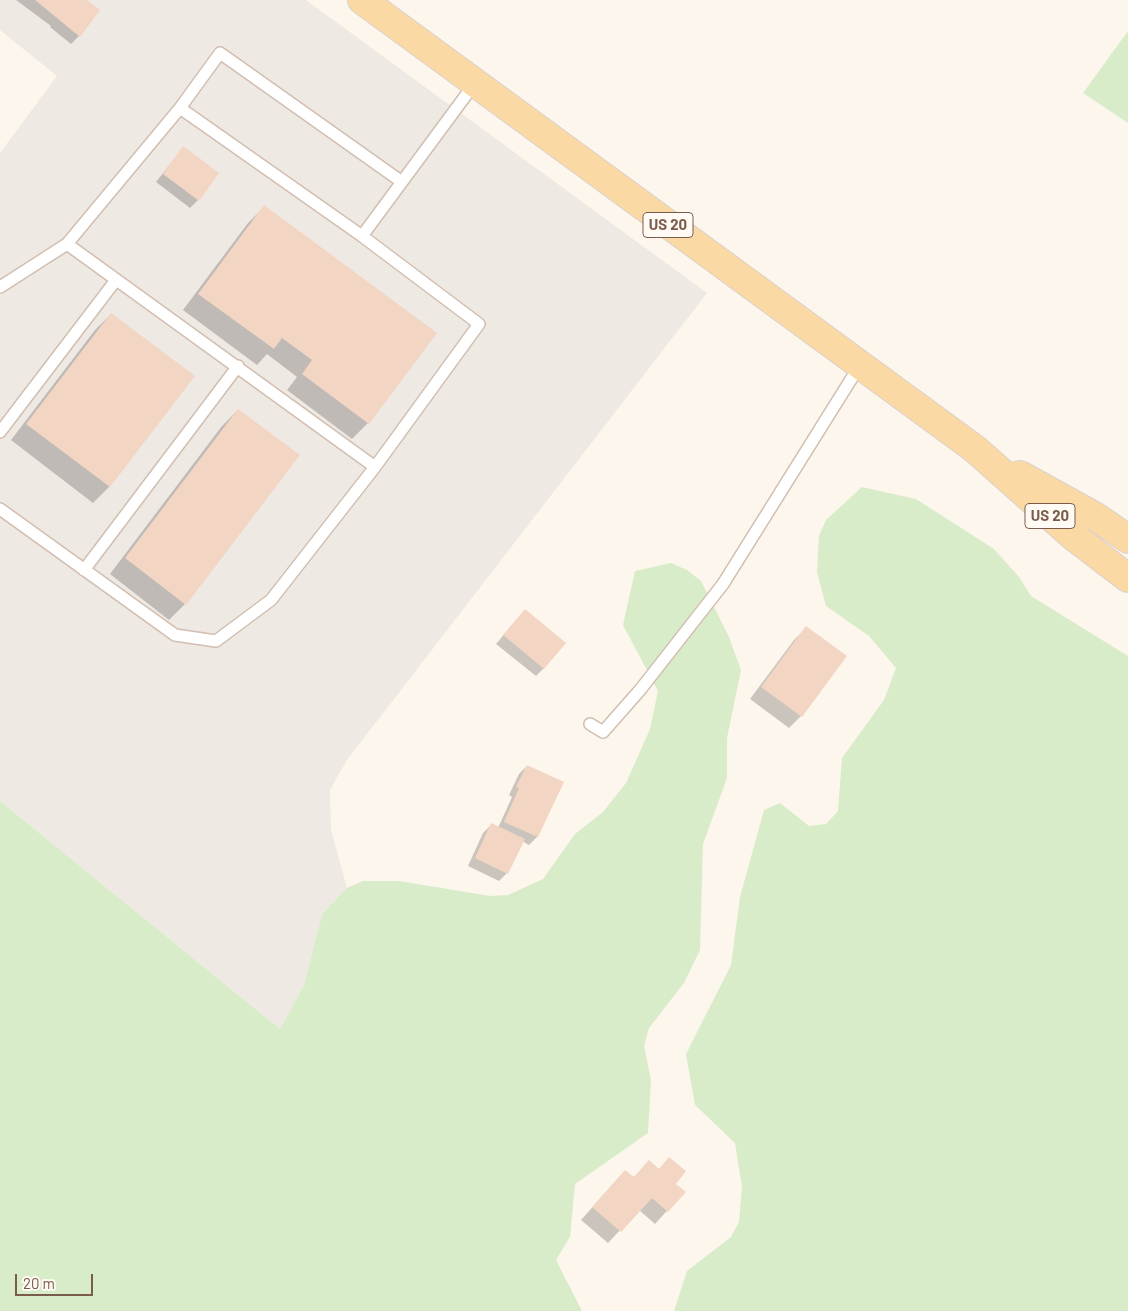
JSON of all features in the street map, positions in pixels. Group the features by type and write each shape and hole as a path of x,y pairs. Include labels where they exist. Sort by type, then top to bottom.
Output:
{"main road":[{"name":"US 20","path":"362,0 975,449 1072,536 1128,578"},
{"name":"US 20","path":"975,449 1096,516 1128,540"}],"lane":[{"path":"0,287 67,244 180,108 220,53 402,182"},
{"path":"362,236 476,83"},
{"path":"0,509 175,635 216,642 272,600 376,467 479,324 362,236 180,108"},
{"path":"67,244 376,467"},
{"path":"0,432 116,280"},
{"path":"590,724 603,732 640,690 723,584 860,365"},
{"path":"84,570 238,366"}],"shaded area":[{"path":"0,0 306,0 707,293 347,760 330,790 331,830 347,888 322,914 304,985 280,1029 0,801 0,153 57,76 0,30"}],"green space":[{"path":"1128,31 1128,123 1083,93"},
{"path":"862,487 916,499 994,549 1019,577 1031,596 1128,656 1128,1311 674,1311 687,1271 731,1237 739,1222 742,1187 735,1143 695,1105 686,1054 731,965 740,897 764,810 780,803 809,826 826,824 838,811 842,758 884,700 896,668 869,636 826,606 817,572 819,536 826,520"},
{"path":"671,563 687,570 701,581 729,637 741,670 727,738 727,778 703,844 700,950 684,983 649,1028 644,1046 651,1080 648,1133 575,1184 570,1237 556,1260 582,1311 0,1311 0,801 280,1029 304,985 322,914 347,888 363,881 399,881 490,896 508,895 543,879 575,834 603,812 626,783 650,729 658,691 623,625 635,571"}],"building":[{"path":"35,0 87,0 100,10 80,37"},
{"path":"183,146 219,173 199,201 163,174"},
{"path":"264,205 437,333 369,424 302,374 312,360 282,338 274,349 198,294"},
{"path":"111,313 195,376 110,487 26,424"},
{"path":"238,409 300,455 186,605 125,558"},
{"path":"525,609 566,643 544,669 503,635"},
{"path":"806,626 847,656 802,717 761,687"},
{"path":"527,765 564,782 538,837 504,822 519,788 516,787"},
{"path":"491,823 525,839 508,874 475,858"},
{"path":"669,1157 686,1171 676,1184 686,1192 668,1212 652,1198 621,1232 592,1207 625,1170 634,1177 649,1160 659,1169"}]}
